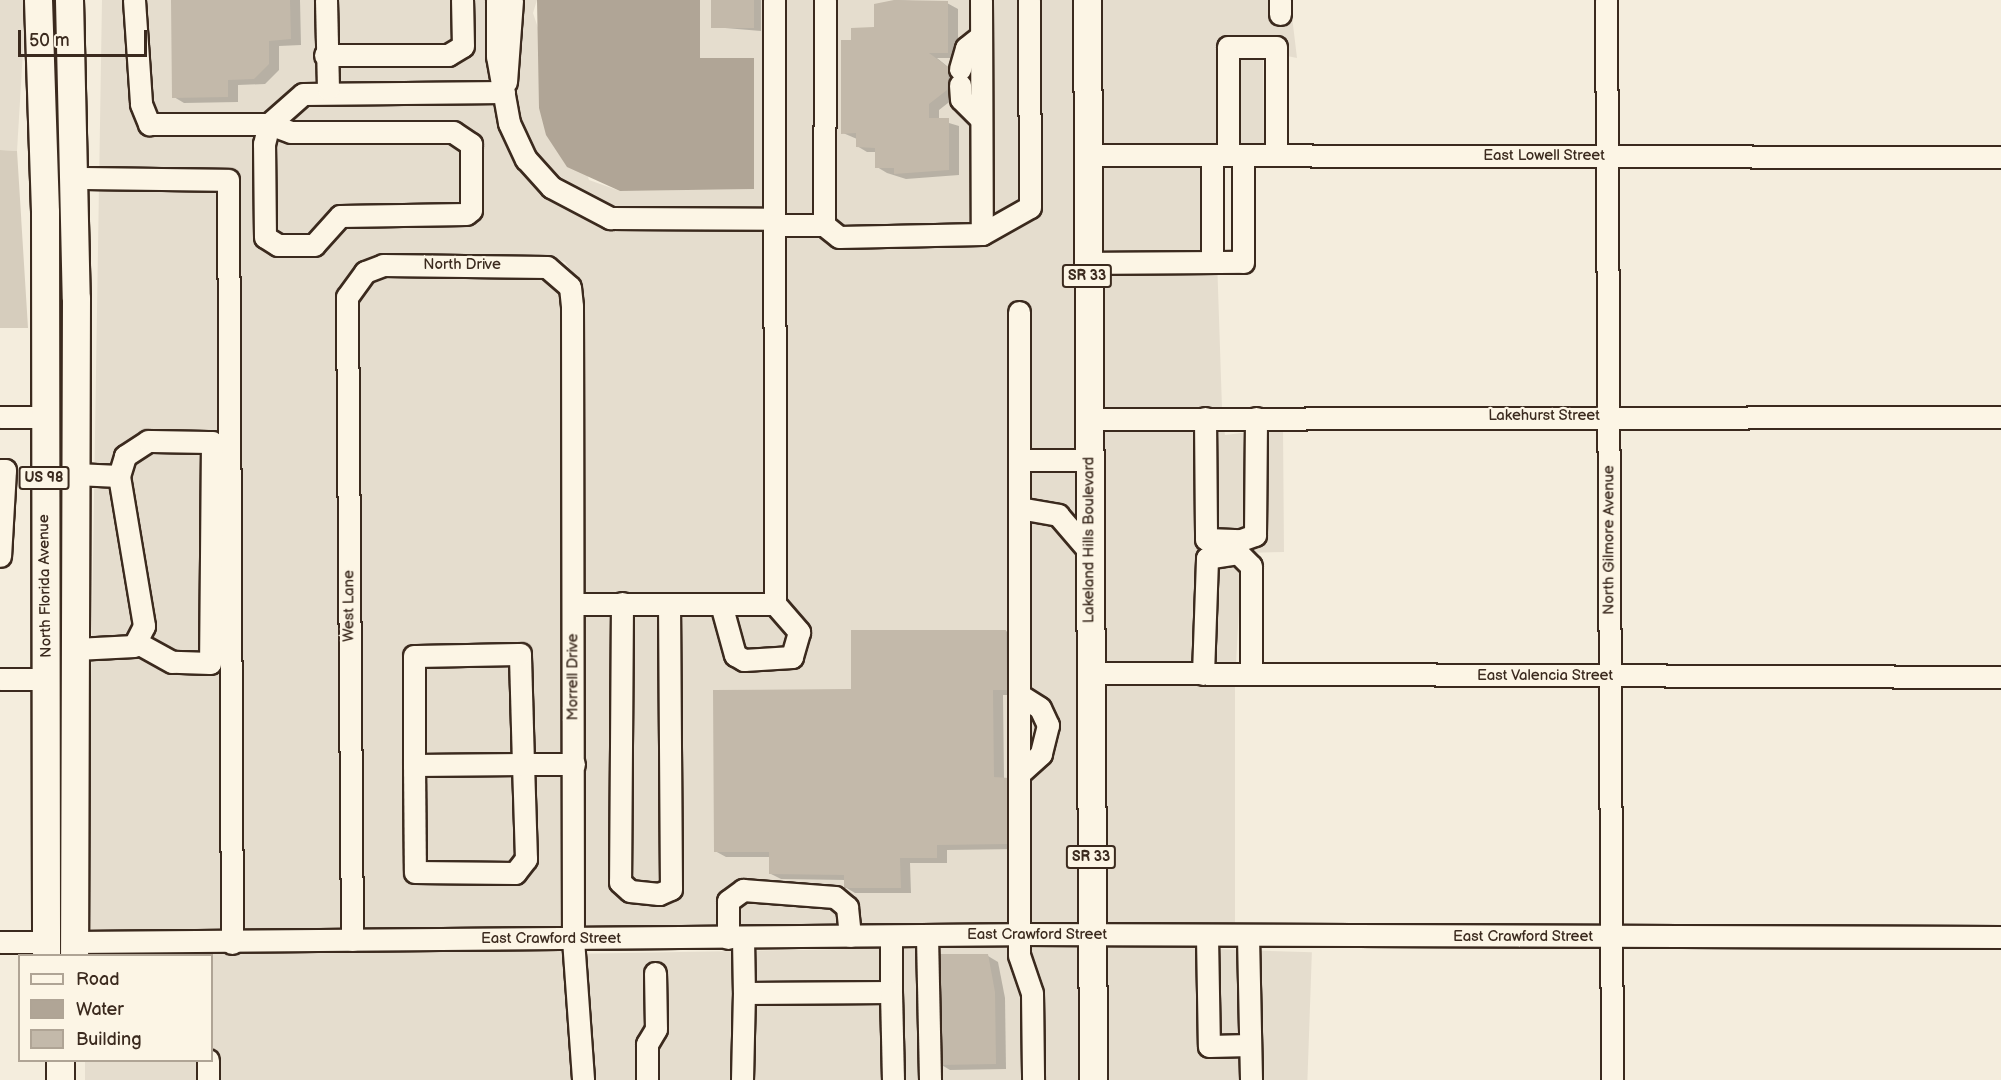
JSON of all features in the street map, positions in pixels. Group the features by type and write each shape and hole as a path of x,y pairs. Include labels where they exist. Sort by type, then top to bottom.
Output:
{"main road":[{"name":"North Florida Avenue","path":"38,0 45,189 43,417 46,709 59,950"},
{"name":"North Florida Avenue","path":"59,950 76,649 75,178 69,0"},
{"name":"Lakeland Hills Boulevard","path":"1087,0 1094,1080"},
{"path":"43,417 58,426 61,556 75,603"},
{"path":"45,1062 45,1080"},
{"path":"60,1062 60,1080"},
{"path":"74,1062 74,1080"}],"street":[{"path":"134,0 141,104 149,123 269,124 291,132 463,135 471,144 471,210 340,216 314,245 278,244 265,237 264,144 269,124 303,94 328,89 504,92"},
{"path":"326,0 328,89"},
{"path":"326,55 448,56 463,46 462,0"},
{"path":"497,0 497,56 509,123 526,159 551,187 583,208 633,221 774,222 824,225 838,237 982,234 1030,207 1029,0"},
{"path":"504,92 512,55 512,0"},
{"path":"721,604 735,655 744,660 786,659 798,648 799,632 775,603 774,0"},
{"path":"824,225 825,0"},
{"path":"981,0 982,234"},
{"name":"North Gilmore Avenue","path":"1606,0 1612,1080"},
{"path":"981,36 966,48 960,77 961,99 981,119"},
{"path":"1088,262 1243,262 1228,155 1228,46 1276,47 1276,155"},
{"name":"East Lowell Street","path":"1087,155 2001,157"},
{"path":"1212,262 1228,155"},
{"path":"75,178 228,180 232,943"},
{"name":"North Drive","path":"361,276 382,265 523,264 547,267 563,276"},
{"name":"West Lane","path":"352,940 347,297 361,276"},
{"name":"Morrell Drive","path":"563,276 572,306 573,939 583,1080"},
{"path":"1019,312 1022,771 1019,955 1032,993 1033,1080"},
{"name":"Lakehurst Street","path":"1088,419 1609,416 2001,417"},
{"path":"0,417 43,417"},
{"path":"1205,418 1206,539 1241,540 1255,535 1256,418"},
{"path":"76,649 138,643 172,662 210,663 212,442 148,441 125,456 119,476 144,626 138,643"},
{"path":"1020,460 1089,460"},
{"path":"0,470 5,471 0,556"},
{"path":"75,474 119,476"},
{"path":"1019,508 1058,515 1089,551"},
{"path":"1203,674 1208,558 1217,553 1247,557 1251,674"},
{"path":"622,603 620,882 630,891 659,894 671,889 669,603"},
{"path":"573,604 775,603"},
{"path":"520,654 526,859 515,873 415,872 414,765 414,656 520,654"},
{"name":"East Valencia Street","path":"1090,673 2001,677"},
{"path":"0,679 46,679"},
{"path":"414,765 574,764"},
{"path":"742,1080 744,993 728,901 743,890 835,897 847,907 850,936"},
{"name":"East Crawford Street","path":"0,942 59,950 208,949 232,943 352,940 1020,934 2001,937"},
{"path":"891,936 893,1080"},
{"path":"927,936 930,1080"},
{"path":"1207,936 1209,1046 1250,1046"},
{"path":"1248,936 1251,1080"},
{"path":"647,1080 647,1044 656,1029 655,973"},
{"path":"744,993 891,992"},
{"path":"208,1062 208,1080"}],"shaded area":[{"path":"0,0 26,0 17,151 0,150"},
{"path":"102,0 537,0 533,13 589,180 620,191 754,189 753,58 700,59 700,0 1078,0 1083,925 583,929 577,281 565,262 535,254 380,256 361,262 339,293 343,931 87,932"},
{"path":"1096,0 1290,0 1297,58 1263,51 1264,145 1096,145"},
{"path":"0,150 17,151 28,328 0,328"},
{"path":"1096,165 1264,165 1214,168 1222,408 1097,409"},
{"path":"384,275 544,276 562,291 565,929 360,930 356,299 369,281"},
{"path":"1224,428 1225,435 1283,428 1284,552 1242,553 1236,664 1099,663 1097,429"},
{"path":"1099,683 1235,683 1235,925 1099,925"},
{"path":"1083,945 1085,1080 585,1080 583,954"},
{"path":"1101,945 1312,952 1307,1080 1096,1080"},
{"path":"565,949 574,1080 85,1080 85,1062 213,1062 213,954 87,952"}],"water":[{"path":"537,0 700,0 700,58 754,58 754,189 620,191 567,167 546,135 539,108"}],"building":[{"path":"171,0 290,0 291,39 269,41 269,64 254,79 228,80 228,97 172,98"},
{"path":"711,0 754,0 754,28 711,28"},
{"path":"894,0 948,1 948,53 929,53 948,67 947,90 929,104 929,118 949,118 949,170 894,174 894,168 875,168 875,148 856,147 856,133 841,134 841,40 851,40 851,28 874,27 874,4"},
{"path":"851,630 1006,630 1007,690 993,690 994,777 1009,778 1009,844 937,845 937,858 900,858 901,888 844,888 844,875 769,874 769,852 714,852 713,690 851,689"},
{"path":"938,954 988,954 995,992 996,1064 939,1065"}]}
